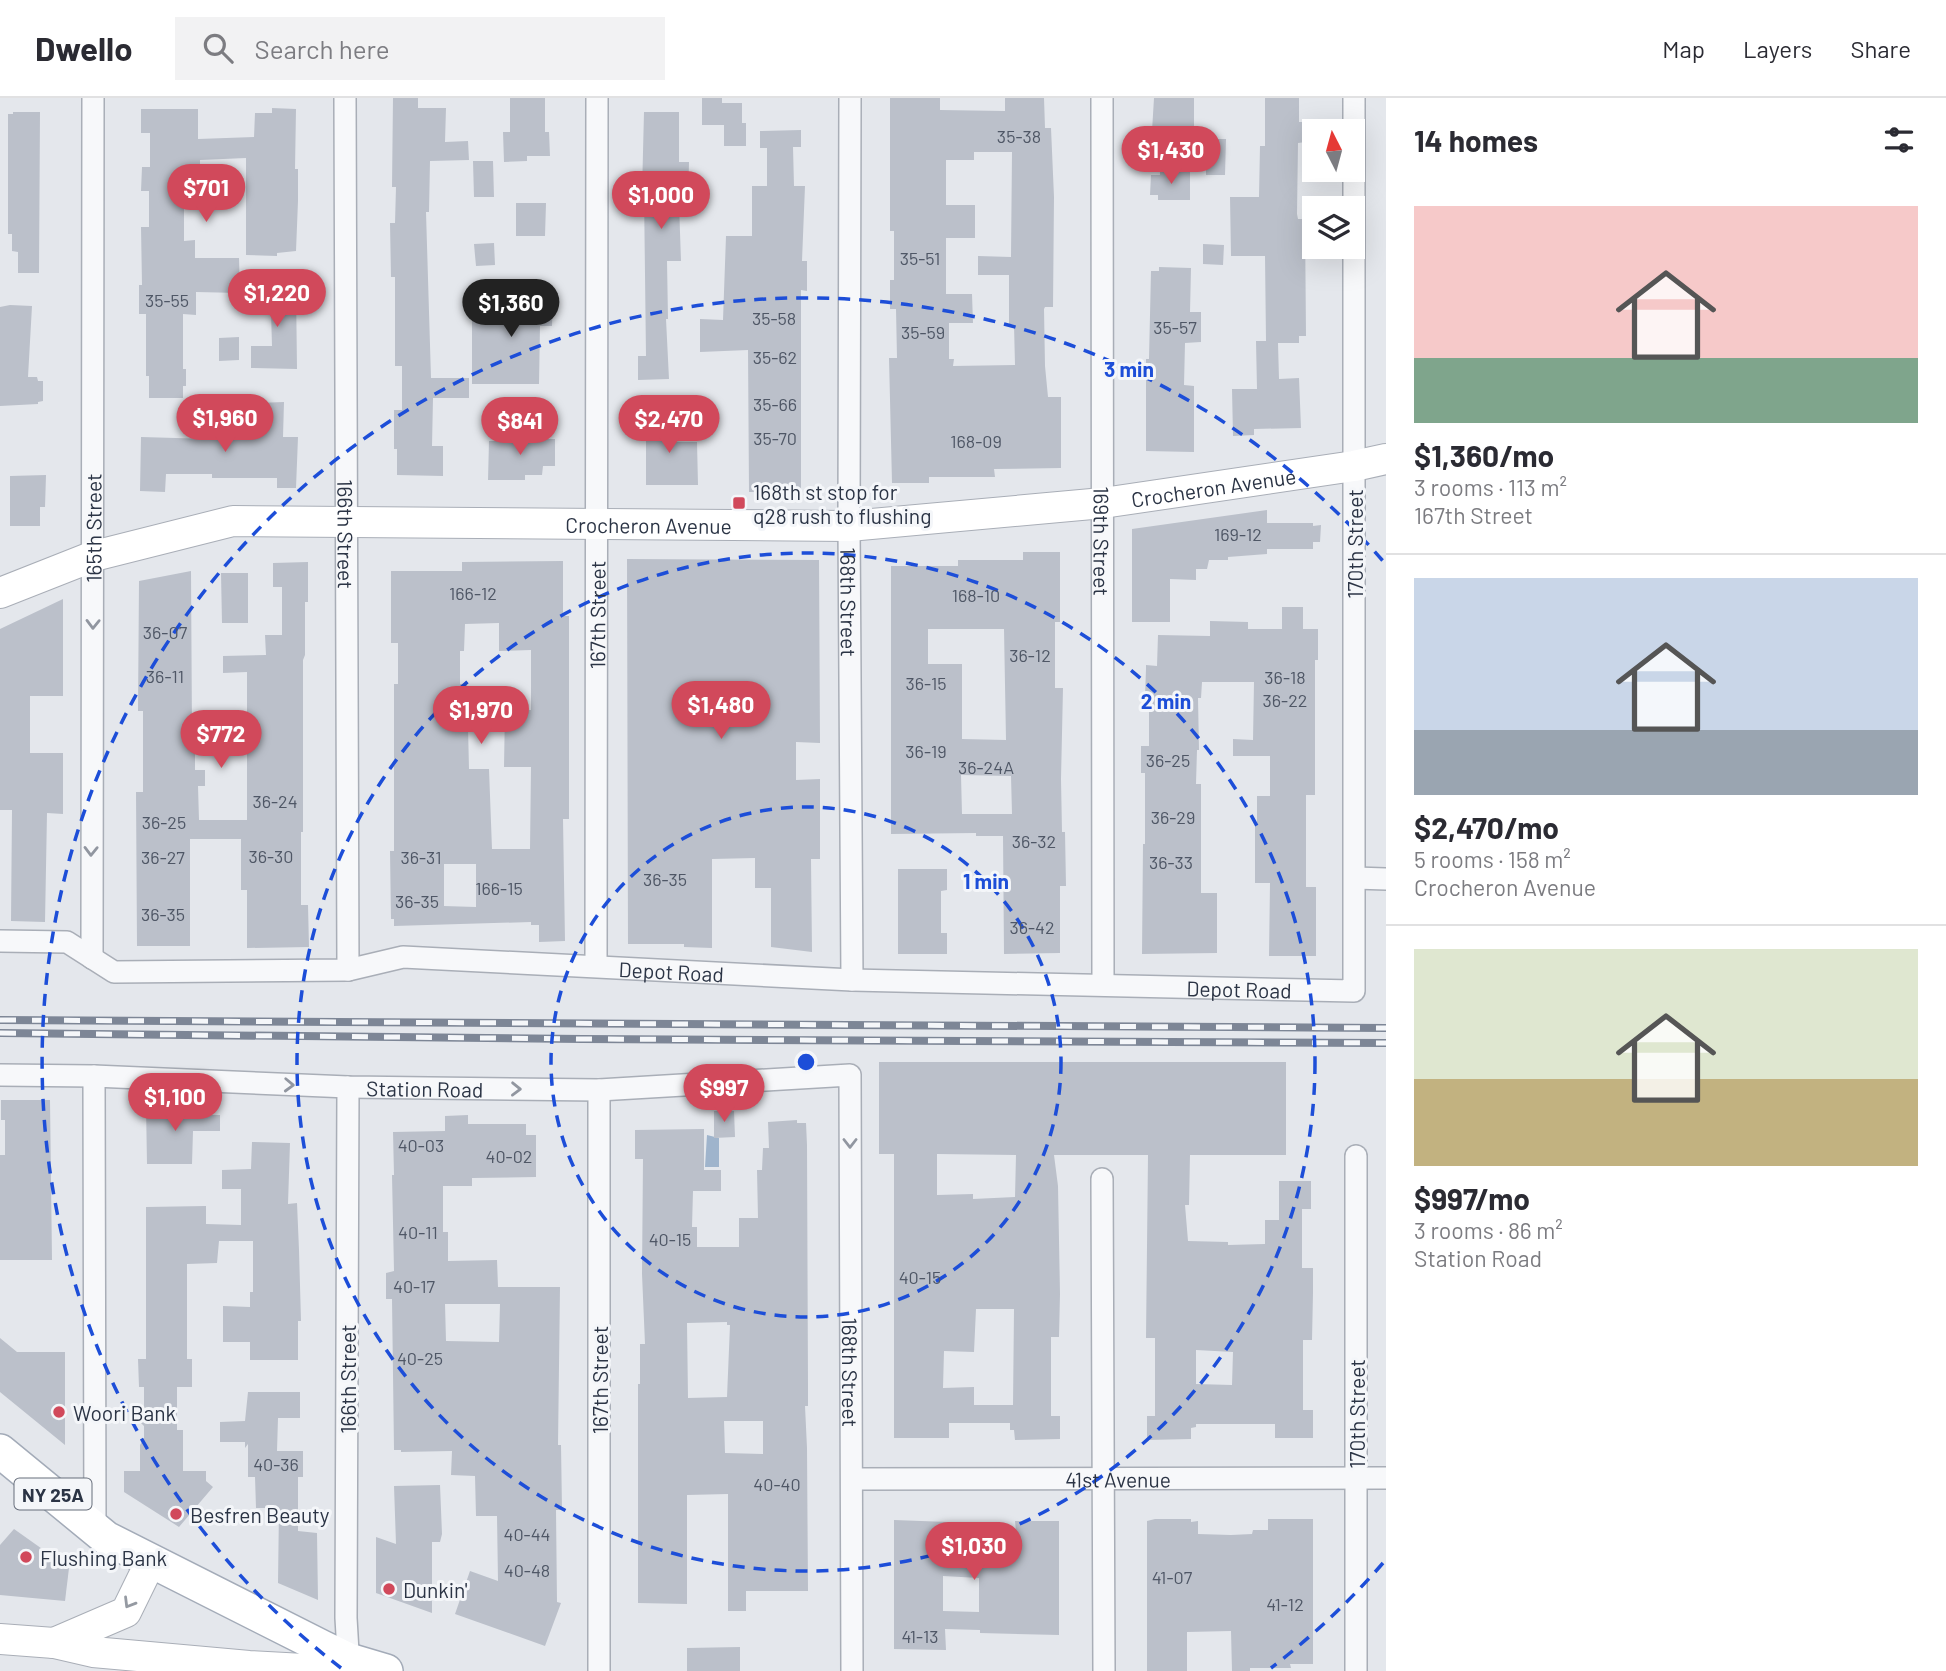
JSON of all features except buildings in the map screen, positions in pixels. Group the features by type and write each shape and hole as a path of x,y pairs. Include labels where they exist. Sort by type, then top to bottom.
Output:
{"main road":[{"name":"NY 25A","path":"0,1451 100,1533"},
{"path":"100,1533 349,1665 386,1671"}],"street":[{"name":"165th Street","path":"92,958 93,98"},
{"name":"166th Street","path":"345,98 348,970"},
{"name":"167th Street","path":"596,965 597,98"},
{"name":"168th Street","path":"850,98 852,979"},
{"name":"169th Street","path":"1102,98 1103,984"},
{"name":"170th Street","path":"1354,98 1354,991"},
{"name":"Crocheron Avenue","path":"0,593 94,556 233,522 849,526 1103,503 1386,459"},
{"path":"1355,878 1386,879"},
{"name":"Depot Road","path":"0,941 67,942 114,972 348,970 403,957 852,979 1354,991"},
{"name":"Station Road","path":"0,1075 94,1076 348,1087 599,1090 850,1075"},
{"name":"168th Street","path":"850,1075 852,1671"},
{"path":"94,1076 100,1533"},
{"name":"166th Street","path":"348,1087 346,1618 349,1665"},
{"name":"167th Street","path":"599,1090 599,1671"},
{"name":"170th Street","path":"1356,1156 1356,1671"},
{"path":"1102,1179 1104,1671"},
{"name":"41st Avenue","path":"852,1479 1386,1478"},
{"path":"92,1651 126,1612 151,1561"},
{"path":"0,1639 54,1643 92,1651 322,1670 349,1665"}],"water":[{"path":"707,1135 719,1138 719,1167 705,1167"}],"railway":[{"path":"0,1020 1386,1028"},
{"path":"0,1033 1386,1043"}],"place":[{"name":"168th st stop for q28 rush to flushing","path":"739,503"},
{"name":"Woori Bank","path":"59,1412"},
{"name":"Besfren Beauty","path":"176,1514"},
{"name":"Flushing Bank","path":"26,1557"},
{"name":"Dunkin'","path":"389,1589"}]}
